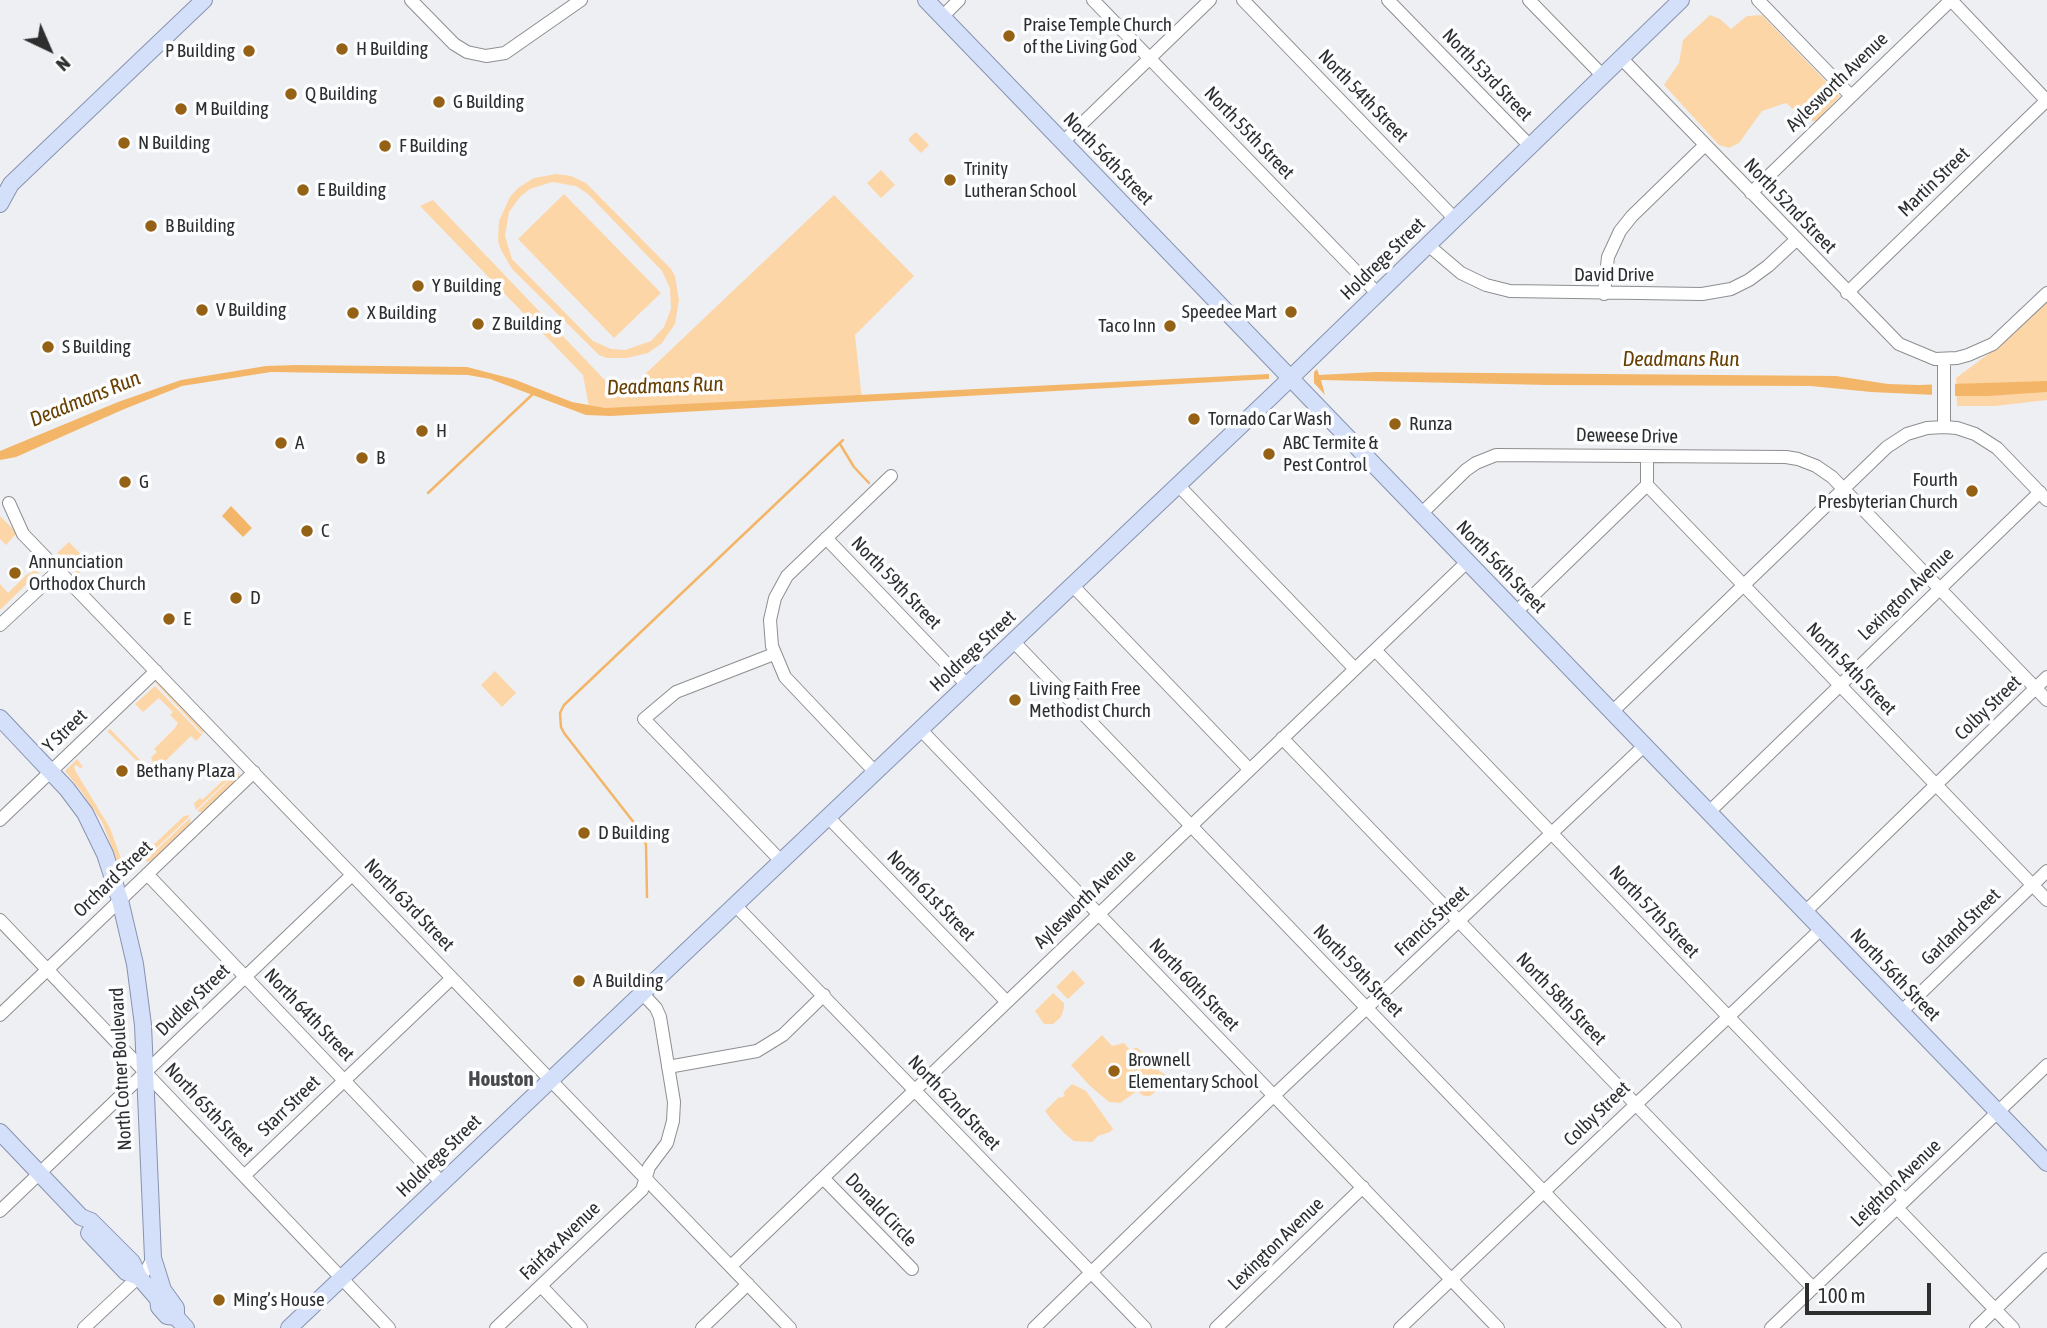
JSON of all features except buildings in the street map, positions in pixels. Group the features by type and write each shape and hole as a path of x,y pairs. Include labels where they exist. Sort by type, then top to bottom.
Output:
{"main road":[{"path":"0,204 6,186 204,0"},
{"name":"North 56th Street","path":"926,0 2047,1163"},
{"name":"Holdrege Street","path":"289,1328 1178,485 1681,0"},
{"name":"North Cotner Boulevard","path":"0,718 76,800 92,825 120,900 137,979 146,1072 153,1258 162,1299"},
{"path":"0,1132 81,1217 91,1221 132,1262 139,1277"},
{"name":"North Cotner Boulevard","path":"148,1165 145,1262 139,1277 176,1308 181,1323"}],"street":[{"path":"411,0 454,44 472,54 486,57 505,53 565,5 581,0"},
{"path":"942,17 959,0"},
{"name":"North 55th Street","path":"1093,0 1377,293"},
{"path":"1063,142 1210,0"},
{"name":"North 54th Street","path":"1243,0 1455,219"},
{"name":"North 53rd Street","path":"1388,0 1530,146"},
{"path":"1529,0 1603,76"},
{"path":"1758,0 1851,96"},
{"path":"1951,0 2047,100"},
{"name":"Aylesworth Avenue","path":"1751,193 1951,0"},
{"name":"North 52nd Street","path":"1621,58 1896,342 1920,354 1944,359"},
{"name":"Martin Street","path":"1847,293 2047,100"},
{"path":"1604,294 1608,257 1620,231 1705,145"},
{"name":"David Drive","path":"1428,245 1461,273 1499,289 1528,293 1702,295 1743,284 1759,274 1796,240"},
{"path":"1944,427 1944,359 1968,355 1993,344 2047,293"},
{"path":"1612,712 1893,442 1915,431 1944,427 1963,429 1988,441 2043,496"},
{"name":"Deweese Drive","path":"1421,513 1466,470 1496,455 1792,458 1820,468 1844,489"},
{"path":"1516,612 1647,485 1647,456"},
{"path":"875,772 793,687 774,654 770,620 778,592 792,570 891,476"},
{"path":"1178,485 1355,669"},
{"name":"North 54th Street","path":"1647,485 2047,900"},
{"path":"1844,489 2047,700"},
{"name":"Lexington Avenue","path":"1709,812 1940,589 2043,496"},
{"name":"North 63rd Street","path":"9,503 23,534 58,571 790,1328"},
{"name":"North 59th Street","path":"826,538 967,685"},
{"name":"Aylesworth Avenue","path":"731,1266 1097,913 1467,562"},
{"path":"0,625 58,571"},
{"path":"1072,585 1249,769"},
{"name":"North 59th Street","path":"1013,641 1675,1328"},
{"name":"North 57th Street","path":"1374,650 1728,1017 2013,1328"},
{"path":"774,654 683,688 670,695 644,719 781,861"},
{"name":"Y Street","path":"0,820 156,671"},
{"name":"Colby Street","path":"1805,912 2047,677"},
{"name":"North 60th Street","path":"920,729 1499,1328"},
{"name":"North 58th Street","path":"1282,738 1813,1288"},
{"name":"Francis Street","path":"1034,1328 1644,746"},
{"name":"Orchard Street","path":"0,1015 254,772"},
{"name":"North 61st Street","path":"828,817 1006,1001"},
{"name":"Garland Street","path":"1901,1012 2047,871"},
{"name":"North 64th Street","path":"148,874 442,1183"},
{"name":"Dudley Street","path":"0,1211 352,875"},
{"name":"North 62nd Street","path":"735,905 1145,1328"},
{"name":"North 65th Street","path":"0,920 389,1328"},
{"name":"Colby Street","path":"1400,1328 1821,929"},
{"name":"Starr Street","path":"244,1176 452,978"},
{"name":"Fairfax Avenue","path":"496,1328 642,1190 649,1167 667,1143 673,1121 674,1102 659,1014 642,993"},
{"path":"667,1067 757,1051 783,1035 824,995"},
{"name":"Leighton Avenue","path":"1771,1328 2047,1065"},
{"name":"Donald Circle","path":"823,1178 912,1269"},
{"name":"Lexington Avenue","path":"1216,1328 1363,1187"},
{"path":"84,1328 147,1269 153,1258"},
{"path":"1976,1328 2047,1259"},
{"path":"702,1328 748,1284"},
{"path":"541,1286 581,1328"}],"shaded area":[{"path":"1710,15 1720,19 1731,29 1747,16 1762,15 1840,96 1816,121 1802,117 1786,103 1762,111 1739,143 1729,148 1719,145 1664,85 1679,63 1683,40"},
{"path":"916,132 929,145 921,153 909,141"},
{"path":"881,170 895,185 881,198 867,183"},
{"path":"556,174 571,176 586,183 671,269 675,276 679,300 675,324 662,343 648,353 627,358 607,358 599,355 512,269 498,241 499,221 510,197 534,178","holes":["552,182 576,186 588,194 662,271 670,288 671,309 664,327 651,341 625,350 611,349 593,341 512,259 505,236 509,212 520,197 530,189"]},
{"path":"564,194 661,293 614,338 518,239"},
{"path":"834,195 914,276 855,335 862,400 590,413 583,375 420,206 433,200 621,397"},
{"path":"2047,298 2047,400 1995,406 1957,406 1956,378 1991,352"},
{"path":"266,366 467,367 513,379 572,402 605,408 1269,374 1269,379 611,416 586,415 490,379 468,375 271,372 182,386 16,457 0,460 0,451 118,402 181,380"},
{"path":"1317,369 1319,375 1375,372 1836,376 1888,384 1918,385 2047,381 2047,392 1957,396 1811,386 1548,385 1321,380 1325,395 1314,383 1314,372"},
{"path":"231,506 252,528 243,537 222,516"},
{"path":"0,516 17,533 6,545 0,539"},
{"path":"69,542 89,563 78,574 57,553"},
{"path":"32,557 42,569 0,610 0,584 8,593 26,575 34,571 30,559"},
{"path":"495,671 516,693 502,707 481,685"},
{"path":"154,681 204,728 203,734"},
{"path":"155,686 202,735 196,741 191,736 151,775 107,731 110,729 147,767 153,762 151,757 157,752 154,749 178,723 170,715 173,712 159,698 143,712 135,704"},
{"path":"77,759 83,767 76,765 76,772 110,828 122,861 129,866 132,865 131,861 134,861 137,867 124,879 102,822 65,771"},
{"path":"231,765 237,772 196,810 194,803 200,798 202,800 229,775 226,770"},
{"path":"238,772 240,778 204,813 197,811"},
{"path":"189,815 144,860 141,853 147,851 184,816"},
{"path":"190,818 191,825 152,862 145,861"},
{"path":"1073,970 1085,983 1068,999 1056,987"},
{"path":"1053,993 1064,1003 1064,1008 1061,1017 1053,1024 1044,1024 1035,1011"},
{"path":"1102,1035 1112,1046 1124,1043 1131,1051 1136,1047 1147,1056 1158,1070 1166,1075 1159,1089 1150,1096 1144,1096 1137,1091 1120,1103 1109,1102 1090,1086 1071,1065"},
{"path":"1072,1084 1086,1091 1113,1129 1092,1142 1074,1141 1045,1111 1059,1097 1065,1095 1063,1093"}],"pier":[{"path":"1932,382 1955,382 1955,399 1932,399"}],"waterway":[{"path":"428,493 535,392"},
{"path":"647,897 646,845 642,833 564,733 560,713 564,705 843,440"},
{"path":"840,444 854,467 869,483"}],"place":[{"name":"Praise Temple Church of the Living God","path":"1009,36"},
{"name":"H Building","path":"342,49"},
{"name":"P Building","path":"249,51"},
{"name":"Q Building","path":"291,94"},
{"name":"G Building","path":"439,102"},
{"name":"M Building","path":"181,109"},
{"name":"N Building","path":"124,143"},
{"name":"F Building","path":"385,146"},
{"name":"Trinity Lutheran School","path":"950,180"},
{"name":"E Building","path":"303,190"},
{"name":"B Building","path":"151,226"},
{"name":"Y Building","path":"418,286"},
{"name":"V Building","path":"202,310"},
{"name":"Speedee Mart","path":"1291,312"},
{"name":"X Building","path":"353,313"},
{"name":"Z Building","path":"478,324"},
{"name":"Taco Inn","path":"1170,326"},
{"name":"S Building","path":"48,347"},
{"name":"Tornado Car Wash","path":"1194,419"},
{"name":"Runza","path":"1395,424"},
{"name":"H","path":"422,431"},
{"name":"A","path":"281,443"},
{"name":"ABC Termite & Pest Control","path":"1269,454"},
{"name":"B","path":"362,458"},
{"name":"G","path":"125,482"},
{"name":"Fourth Presbyterian Church","path":"1972,491"},
{"name":"C","path":"307,531"},
{"name":"Annunciation Orthodox Church","path":"15,573"},
{"name":"D","path":"236,598"},
{"name":"E","path":"169,619"},
{"name":"Living Faith Free Methodist Church","path":"1015,700"},
{"name":"Bethany Plaza","path":"122,771"},
{"name":"D Building","path":"584,833"},
{"name":"A Building","path":"579,981"},
{"name":"Brownell Elementary School","path":"1114,1071"},
{"name":"Ming’s House","path":"219,1300"}],"district":[{"name":"Houston","path":"501,1079"}],"water label":[{"name":"Deadmans Run","path":"1681,359"},
{"name":"Deadmans Run","path":"665,386"},
{"name":"Deadmans Run","path":"85,399"}]}
